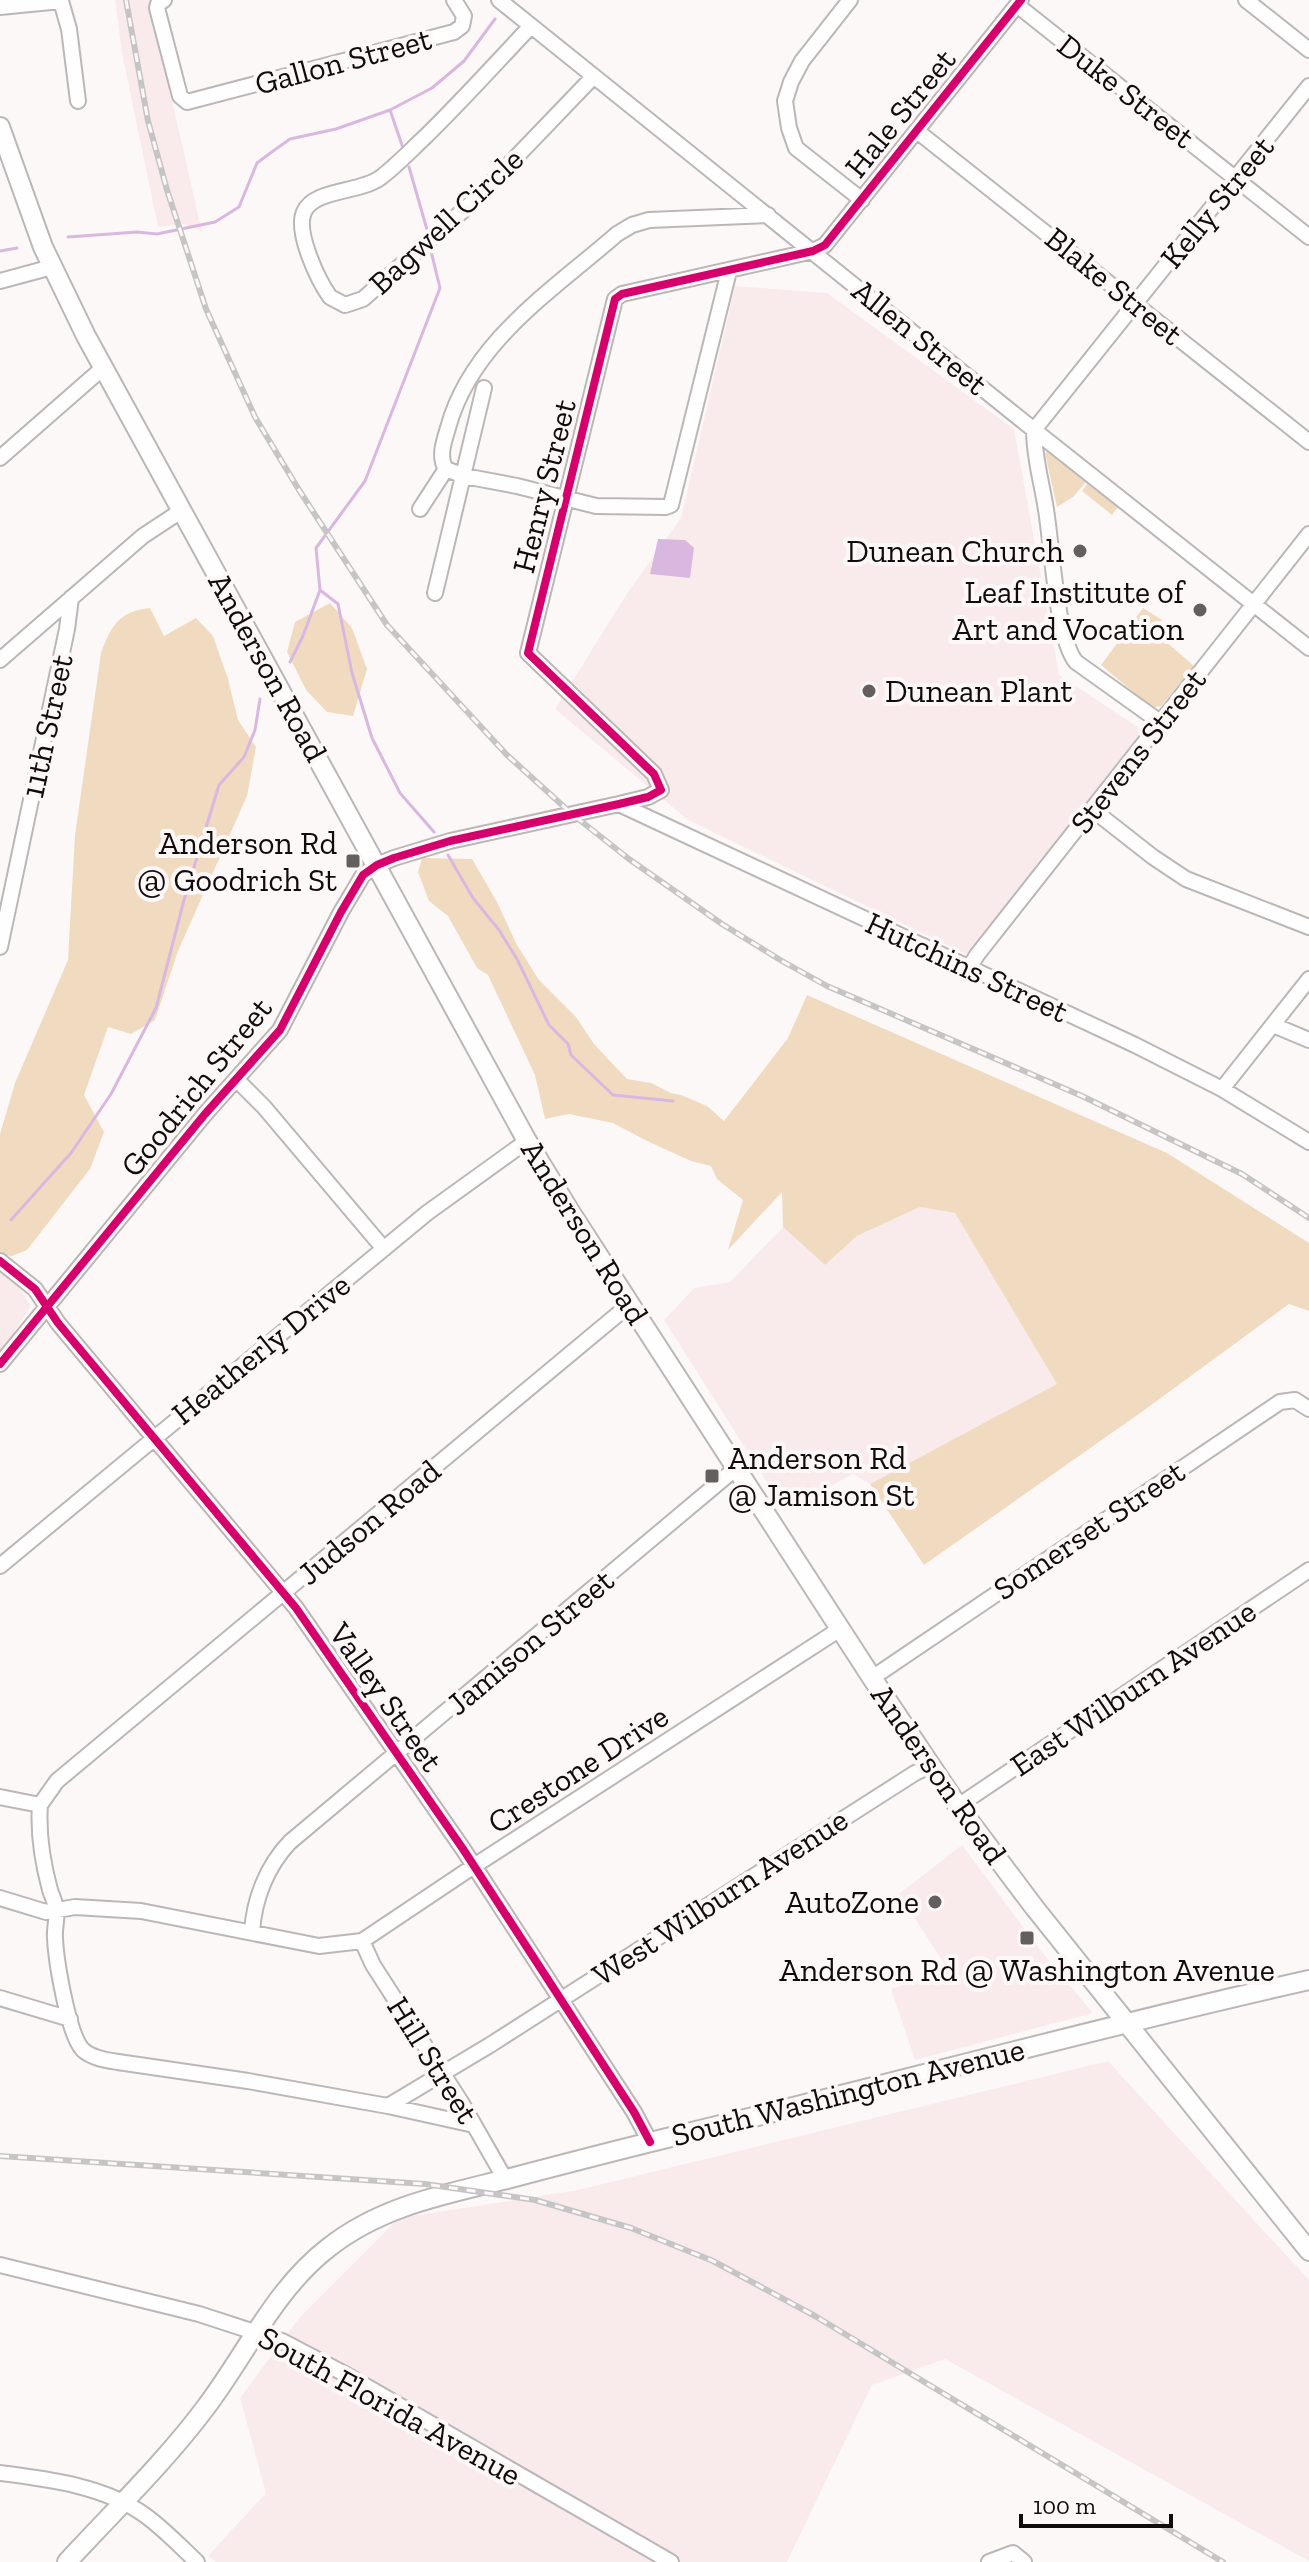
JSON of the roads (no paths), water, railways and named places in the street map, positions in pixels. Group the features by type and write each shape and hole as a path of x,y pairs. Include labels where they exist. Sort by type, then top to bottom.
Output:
{"main road":[{"name":"Anderson Road","path":"0,127 52,267 181,511 527,1141 735,1469 958,1806 1034,1907 1309,2251"},
{"name":"South Washington Avenue","path":"67,2562 204,2410 280,2298 301,2273 328,2248 381,2215 409,2204 650,2142 1127,2022 1309,1980"}],"street":[{"name":"Gallon Street","path":"164,0 157,8 180,96 187,102 454,32 462,26 464,16 454,0"},
{"name":"Allen Street","path":"499,0 1309,648"},
{"path":"850,0 802,61 785,101 796,148 862,200"},
{"path":"1246,0 1309,50"},
{"path":"0,7 61,1 69,29 78,101"},
{"name":"Hale Street","path":"813,251 825,245 1019,2"},
{"name":"Duke Street","path":"1019,2 1309,237"},
{"name":"Bagwell Circle","path":"531,26 443,119 382,177 359,189 320,197 307,206 301,224 303,238 330,297 345,305 363,299 475,200 594,76"},
{"name":"Kelly Street","path":"1034,430 1309,86"},
{"name":"Blake Street","path":"917,131 1309,442"},
{"path":"729,271 671,505 596,506 464,476 446,469 441,458 449,423 462,390 478,363 522,315 617,234 649,220 768,215"},
{"name":"Henry Street","path":"619,804 657,794 661,790 658,780 528,653 618,295 813,251"},
{"path":"0,281 52,267"},
{"path":"0,458 104,367"},
{"path":"435,593 484,388"},
{"path":"1034,430 1034,452 1046,509 1062,623 1071,655 1076,662 1160,722"},
{"path":"420,509 446,469"},
{"path":"0,660 143,536 181,511"},
{"name":"Stevens Street","path":"969,968 1309,534"},
{"name":"11th Street","path":"1,938 71,598"},
{"path":"377,865 450,841 619,804"},
{"name":"Hutchins Street","path":"619,804 1222,1089 1309,1142"},
{"path":"1093,810 1186,879 1309,927"},
{"name":"Goodrich Street","path":"0,1364 280,1030 341,912 363,875 377,865"},
{"path":"1222,1089 1309,979"},
{"path":"1273,1025 1309,1040"},
{"path":"236,1079 264,1107 384,1249"},
{"name":"Heatherly Drive","path":"0,1566 427,1213 527,1141"},
{"name":"Valley Street","path":"0,1261 35,1289 58,1323 296,1608 474,1866 634,2112 650,2142"},
{"name":"Judson Road","path":"40,1805 57,1781 629,1305"},
{"name":"Somerset Street","path":"872,1678 1280,1402 1291,1399 1309,1409"},
{"name":"Jamison Street","path":"252,1932 265,1879 279,1853 735,1469"},
{"name":"East Wilburn Avenue","path":"958,1806 1309,1570"},
{"name":"Crestone Drive","path":"0,1898 46,1912 75,1907 141,1911 319,1946 362,1941 840,1629"},
{"name":"West Wilburn Avenue","path":"388,2106 930,1766"},
{"path":"0,1797 40,1805 39,1821 46,1871 57,1909 54,1925 60,1978 70,2019 81,2047 88,2053 104,2059 248,2081 474,2125"},
{"name":"Hill Street","path":"362,1941 373,1965 443,2073 505,2179"},
{"path":"0,1998 70,2019"},
{"name":"South Florida Avenue","path":"0,2265 199,2314 258,2332 298,2349 671,2562"},
{"path":"0,2473 90,2489 122,2503 145,2515 197,2562"},
{"path":"989,2562 1019,2558"}],"waterway":[{"path":"68,237 137,232 157,234 215,222 239,207 257,163 269,154 290,139 336,129 390,110 432,88 464,61 495,19"},
{"path":"390,110 403,148"},
{"path":"409,167 428,233"},
{"path":"0,251 17,248"},
{"path":"290,662 320,590 316,548 365,481 440,288 431,251"},
{"path":"320,590 338,604 352,673 372,738 400,793 434,832"},
{"path":"11,1220 71,1153 111,1094 156,1008 184,900 219,785 244,757 255,730 260,699"},
{"path":"448,855 473,898 517,959 549,1025 568,1044 571,1055 613,1095 673,1101"}],"railway":[{"path":"126,0 148,121 167,190 206,309 255,417 387,625 507,755 572,814 629,859 722,924 782,961 827,986 1082,1096 1242,1174 1309,1218"},
{"path":"0,2156 425,2184 535,2200 631,2228 713,2261 815,2316 1223,2562"}],"place":[{"name":"Dunean Church","path":"1080,551"},
{"name":"Leaf Institute of Art and Vocation","path":"1200,610"},
{"name":"Dunean Plant","path":"869,691"},
{"name":"Anderson Rd @ Goodrich St","path":"353,861"},
{"name":"Anderson Rd @ Jamison St","path":"712,1476"},
{"name":"AutoZone","path":"935,1902"},
{"name":"Anderson Rd @ Washington Avenue","path":"1027,1938"}]}
